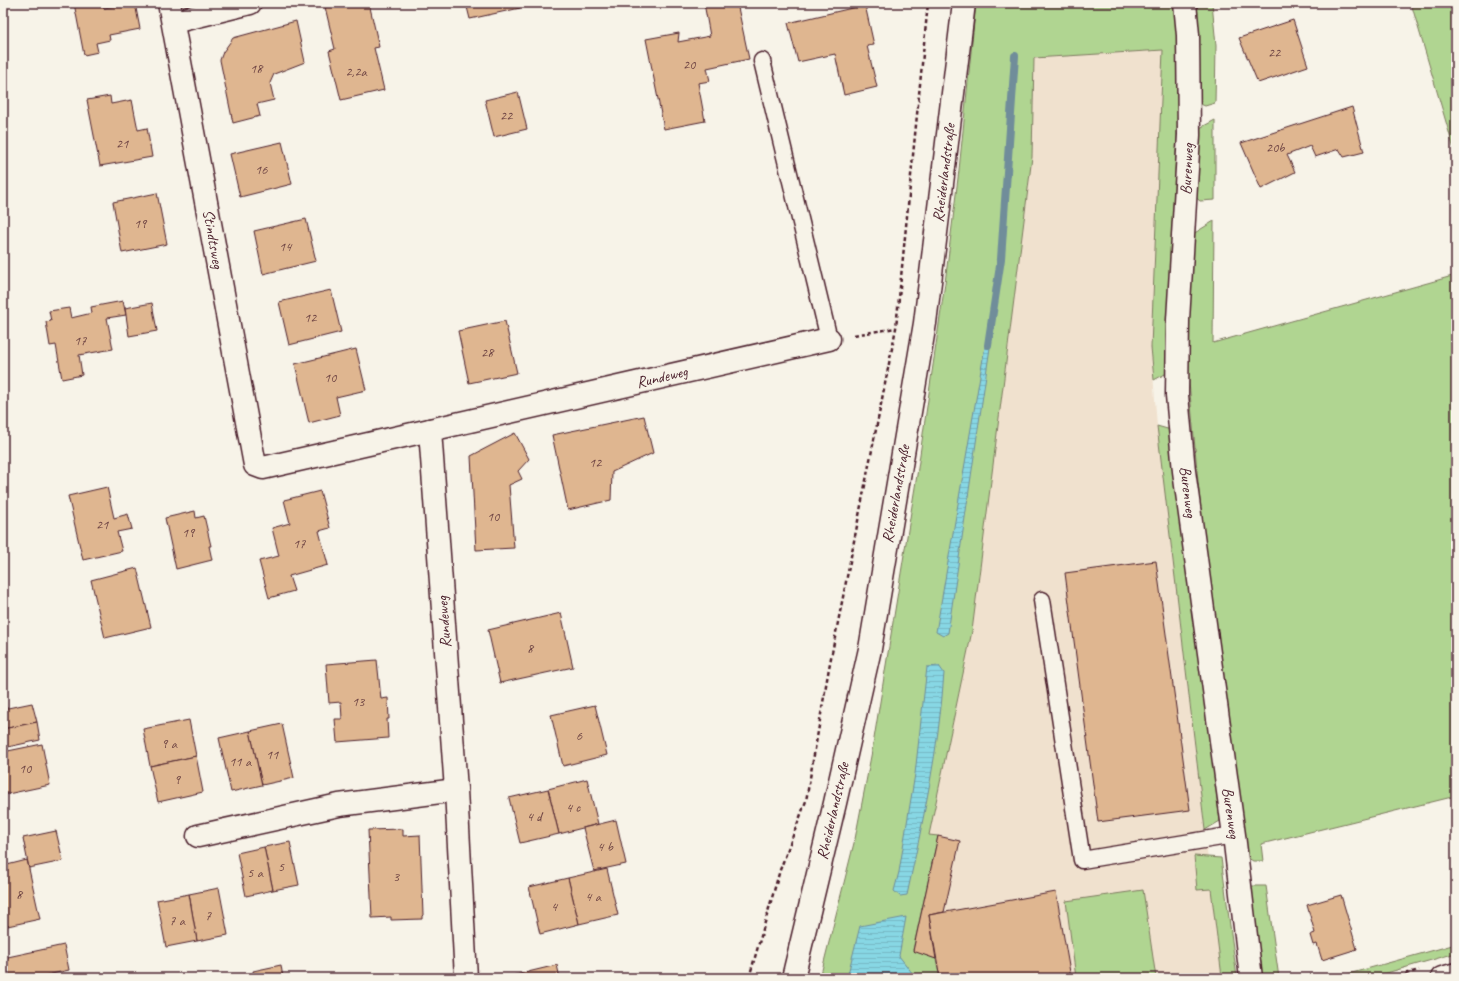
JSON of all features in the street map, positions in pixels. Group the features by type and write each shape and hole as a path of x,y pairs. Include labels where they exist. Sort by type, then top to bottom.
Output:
{"street":[{"path":"171,13 250,3"},
{"name":"Rheiderlandstraße","path":"793,978 870,648 925,323 964,3"},
{"name":"Burenweg","path":"1185,3 1188,35 1188,135 1178,320 1177,395 1184,471 1234,835 1251,978"},
{"name":"Stindtsweg","path":"171,13 255,465 263,468"},
{"name":"Rundeweg","path":"263,468 830,339"},
{"name":"Rundeweg","path":"430,430 456,790 466,978"},
{"path":"198,836 339,805 456,790"},
{"path":"1442,978 1456,974"}],"lane":[{"path":"762,61 830,339"},
{"path":"1042,600 1082,860 1234,835"}],"path":[{"path":"749,978 780,870 806,801 829,668 896,328 928,3"},
{"path":"830,339 896,328"}],"shaded area":[{"path":"1163,50 1151,347 1157,426 1222,978 847,978 915,903 972,631 1032,157 1034,58"}],"green space":[{"path":"976,3 1178,3 1180,77 1166,343 1167,373 1154,380 1151,347 1163,50 1034,58 1032,157 972,631 929,835 938,836 913,950 936,959 940,978 820,978 855,839 872,751 917,475 945,283 959,170"},
{"path":"1195,3 1212,3 1216,46 1215,103 1205,106 1196,102"},
{"path":"1411,3 1456,3 1456,156"},
{"path":"1215,120 1215,200 1200,201 1193,195 1198,129"},
{"path":"1214,221 1213,343 1456,275 1456,796 1261,844 1263,861 1253,861 1243,855 1199,492 1187,360 1193,234"},
{"path":"1157,426 1171,430 1220,821 1205,830"},
{"path":"1194,856 1221,858 1237,978 1212,978 1222,977 1211,889 1197,890"},
{"path":"1247,886 1266,886 1279,978 1260,978"},
{"path":"1143,890 1156,978 1076,978 1066,901"},
{"path":"1456,944 1456,953 1369,978 1334,978"}],"water":[{"path":"992,334 948,633 943,636 936,632 987,335"},
{"path":"939,666 944,673 942,701 930,784 907,895 900,896 894,891 899,872 915,774 927,667"},
{"path":"906,917 899,956 916,978 847,978 860,926"}],"building":[{"path":"74,3 103,3 104,8 135,3 140,29 109,35 110,40 96,43 98,52 84,55"},
{"path":"343,3 369,3 379,47 374,48 384,90 341,100 329,51 335,49 325,7"},
{"path":"466,3 519,3 520,8 470,19"},
{"path":"704,3 737,3 749,59 707,68 710,81 698,83 705,121 664,129 646,39 679,33 678,42 710,36"},
{"path":"865,5 874,45 867,46 877,87 844,95 835,54 798,62 788,23"},
{"path":"1293,20 1308,66 1258,83 1239,38"},
{"path":"296,21 305,62 274,74 270,83 274,100 257,104 260,116 233,123 220,60 223,52 233,38"},
{"path":"518,92 527,129 494,137 485,100"},
{"path":"110,96 111,104 132,100 138,130 147,128 152,157 100,166 87,100"},
{"path":"1352,107 1364,152 1344,157 1339,149 1315,157 1310,146 1287,155 1295,172 1261,189 1241,143"},
{"path":"282,142 292,184 240,197 230,154"},
{"path":"157,193 167,244 122,253 113,202"},
{"path":"306,219 316,261 263,274 254,231"},
{"path":"331,290 341,332 289,345 279,302"},
{"path":"123,301 126,315 107,318 113,349 79,355 82,375 62,379 56,345 50,346 46,322 51,321 49,311 69,308 71,318 92,313 91,307"},
{"path":"152,303 157,331 129,336 125,308"},
{"path":"505,321 517,373 469,383 458,331"},
{"path":"356,349 366,390 336,397 340,415 309,423 295,364"},
{"path":"644,416 653,453 612,472 611,500 568,510 552,435"},
{"path":"515,433 529,459 518,471 522,479 509,485 514,548 476,550 471,456"},
{"path":"107,487 114,518 128,514 132,529 117,532 122,551 83,560 68,496"},
{"path":"320,491 330,528 319,531 328,565 289,576 294,591 269,598 259,561 279,556 272,528 290,523 284,500"},
{"path":"195,511 196,518 204,516 211,546 209,546 212,560 176,569 165,518"},
{"path":"1156,561 1190,810 1098,822 1065,573"},
{"path":"137,568 151,627 105,638 91,580"},
{"path":"561,613 573,667 500,683 488,630"},
{"path":"377,660 381,699 388,698 388,738 337,742 335,719 342,719 341,702 329,703 326,664"},
{"path":"32,703 37,722 3,729 3,709"},
{"path":"595,705 607,755 563,766 551,715"},
{"path":"189,720 196,756 150,766 143,729"},
{"path":"37,722 40,740 3,748 3,729"},
{"path":"282,724 294,778 262,785 250,731"},
{"path":"250,731 262,785 231,792 219,738"},
{"path":"42,744 50,785 3,795 3,752"},
{"path":"196,756 203,792 158,802 150,766"},
{"path":"587,779 598,824 559,834 548,789"},
{"path":"548,789 559,834 520,843 509,798"},
{"path":"616,820 626,864 594,871 583,828"},
{"path":"403,829 403,836 420,835 422,919 391,920 391,917 372,918 368,830"},
{"path":"56,831 63,861 29,868 23,838"},
{"path":"938,836 960,841 944,912 929,915 936,959 913,951"},
{"path":"290,842 299,885 273,890 264,847"},
{"path":"264,847 273,890 246,896 237,853"},
{"path":"27,860 40,919 3,927 3,866"},
{"path":"607,869 618,915 579,924 568,878"},
{"path":"568,878 579,924 540,934 529,887"},
{"path":"219,888 228,935 197,941 189,894"},
{"path":"1056,892 1071,978 940,978 929,915"},
{"path":"189,894 197,941 166,947 157,900"},
{"path":"1341,895 1357,949 1322,960 1317,944 1313,945 1310,935 1315,933 1307,905"},
{"path":"64,945 69,970 43,976 44,978 3,978 3,958"},
{"path":"281,965 283,978 254,978 253,971"},
{"path":"557,965 560,978 503,978"}],"waterway":[{"path":"988,345 1001,259 1015,56"}]}
